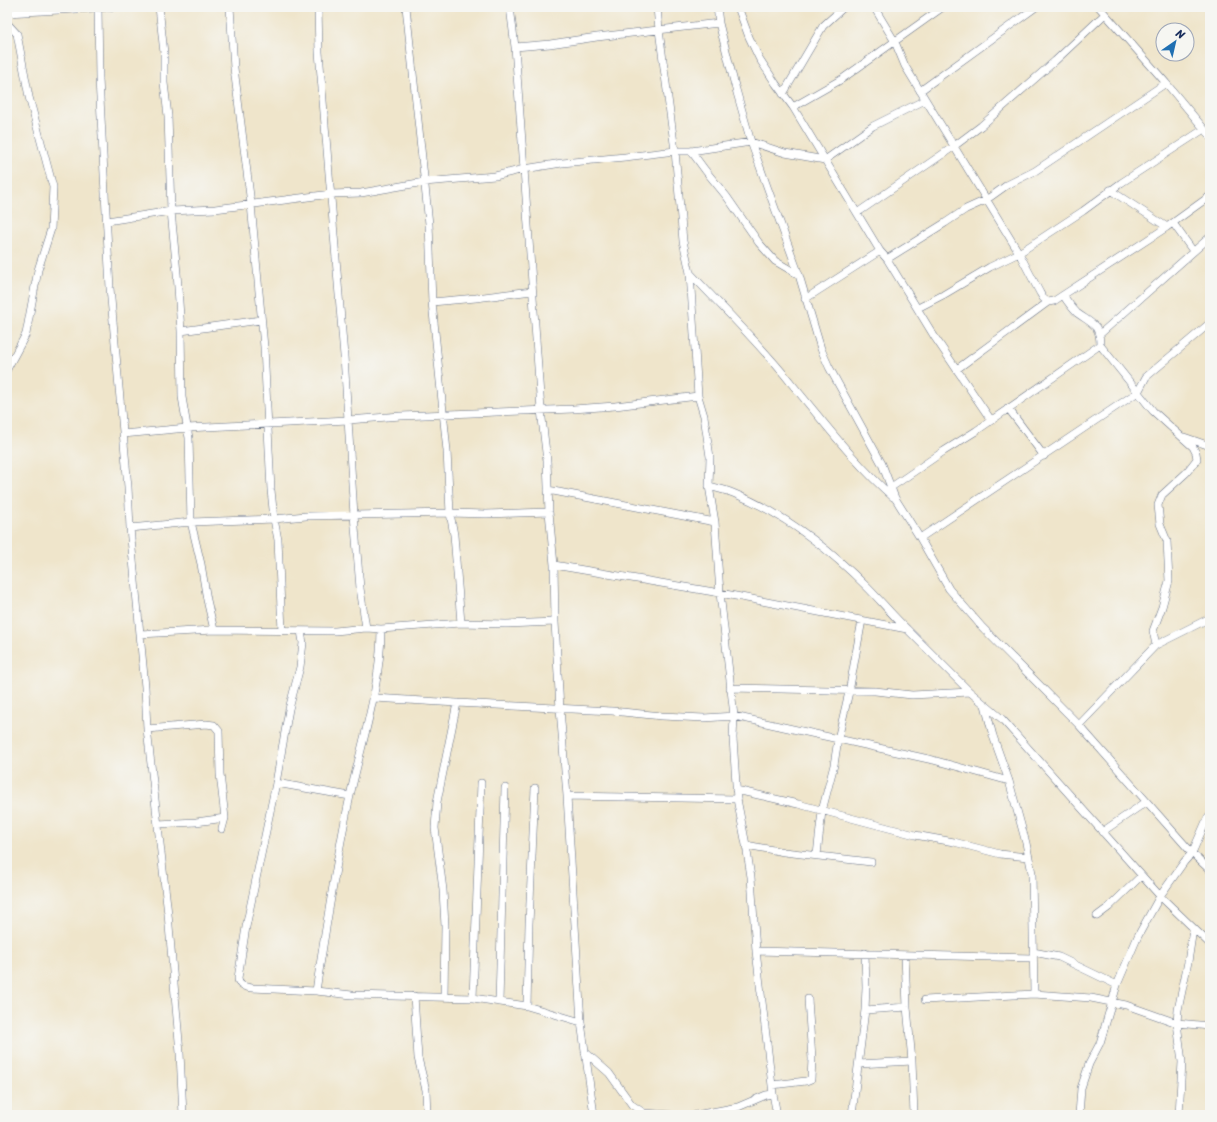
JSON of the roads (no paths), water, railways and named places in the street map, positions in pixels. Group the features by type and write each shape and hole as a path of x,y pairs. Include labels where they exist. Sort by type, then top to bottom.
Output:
{"street":[{"path":"7,13 111,7"},
{"path":"159,7 164,53 164,83 168,116 171,211 181,331 182,397 189,438 191,522 214,630"},
{"path":"230,7 234,68 251,204 264,347 271,490 278,540 282,631"},
{"path":"318,7 319,52 331,194 360,594 366,628"},
{"path":"406,7 429,224 432,302 447,451 450,513 454,535 461,623"},
{"path":"510,7 524,169 541,410 547,460 549,512 554,565 555,622 560,709 568,796 581,1022 594,1115"},
{"path":"657,7 676,151 684,241 690,273 698,396 704,416 710,458 709,486 715,522 720,593 734,716 733,738 736,790 751,878 756,951 773,1094 777,1115"},
{"path":"717,7 719,23 735,86 752,142 799,275 822,349 829,367 882,464 894,498 920,538 949,589 982,626 1079,725 1192,853 1210,870"},
{"path":"738,7 749,37 759,58 793,107 880,251 887,259 934,336 991,420"},
{"path":"783,94 822,26 844,7"},
{"path":"874,7 895,42 905,66 1019,253 1043,298 1048,302"},
{"path":"793,107 842,79 943,7"},
{"path":"920,91 1036,7"},
{"path":"1099,7 1166,83 1210,136"},
{"path":"98,8 99,78 110,288 128,487 130,528 147,729 168,914 180,1053 183,1115"},
{"path":"857,213 981,126 1055,61 1105,14"},
{"path":"7,23 17,34 29,97 53,187 51,229 38,270 26,334 7,369"},
{"path":"514,47 550,44 597,36 719,23"},
{"path":"887,259 945,224 966,209 986,200 1007,185 1035,171 1166,83"},
{"path":"107,221 171,211 216,209 331,194 361,193 424,182 495,176 524,169 562,163 625,158 676,151 691,151 752,142 785,153 824,160 873,126 926,100"},
{"path":"918,308 990,267 1019,253 1083,211 1110,190 1204,129"},
{"path":"691,151 727,197 759,243 775,261 799,275"},
{"path":"1110,190 1170,225 1193,251"},
{"path":"957,369 1048,302 1054,301 1170,225 1210,196"},
{"path":"1100,334 1210,237"},
{"path":"805,298 880,251"},
{"path":"690,273 790,381 850,455 894,498"},
{"path":"432,302 532,291"},
{"path":"1063,295 1076,312 1095,325 1100,334 1100,345 1153,411 1193,447 1196,453 1197,459 1186,473 1162,495 1158,505 1160,524 1167,541 1169,581 1162,607 1153,631 1156,645"},
{"path":"181,331 261,320"},
{"path":"920,538 1138,392 1146,377 1210,323"},
{"path":"890,488 1100,345"},
{"path":"123,434 187,428 348,420 443,413 615,406 698,396"},
{"path":"1008,408 1044,456"},
{"path":"1179,435 1210,446"},
{"path":"709,486 732,492 772,512 814,539 867,587 970,692 1002,719 1141,876 1193,929 1210,944"},
{"path":"548,490 715,522"},
{"path":"130,528 191,522 354,514 486,514 549,512"},
{"path":"554,565 720,593 907,629"},
{"path":"1079,725 1156,645 1210,618"},
{"path":"817,855 822,811 834,765 862,620"},
{"path":"140,634 214,630 335,631 461,623 506,624 555,622"},
{"path":"316,991 332,892 350,796 374,698 381,645 381,629"},
{"path":"301,631 303,643 300,667 289,709 276,783 246,927 238,982 240,985 245,987 316,991 352,995 473,998 527,1006 581,1022"},
{"path":"730,688 875,692 912,695 970,692"},
{"path":"374,698 612,711 669,717 704,718 734,716 933,760 1009,781"},
{"path":"444,997 445,926 443,890 435,828 436,802 458,703"},
{"path":"985,705 993,736 1009,781 1032,873 1034,994"},
{"path":"147,729 206,724 214,726 219,731 220,774 225,818 222,829"},
{"path":"276,783 350,796"},
{"path":"473,998 481,784"},
{"path":"499,1002 505,788"},
{"path":"527,1006 535,788"},
{"path":"736,790 904,832 954,842 1000,854 1028,856"},
{"path":"568,796 737,799"},
{"path":"1102,832 1146,802"},
{"path":"1079,1115 1081,1088 1089,1064 1100,1043 1111,1001 1117,985 1138,936 1160,896 1192,853 1207,819 1210,816"},
{"path":"158,824 196,822 225,818"},
{"path":"746,845 784,852 871,862"},
{"path":"1097,916 1109,907 1141,876"},
{"path":"1179,1115 1182,1062 1177,1023 1193,929"},
{"path":"756,951 905,955 1033,955 1059,957 1117,985"},
{"path":"852,1115 865,1010 865,953"},
{"path":"905,955 914,1115"},
{"path":"925,1000 1034,994 1091,998 1111,1001 1177,1023 1210,1026"},
{"path":"414,996 418,1058 426,1090 427,1115"},
{"path":"772,1085 806,1081 811,1079 812,1059 808,999"},
{"path":"865,1010 907,1007"},
{"path":"585,1052 609,1073 632,1105 644,1113 672,1115"},
{"path":"859,1064 912,1061"},
{"path":"696,1115 738,1107 766,1095 773,1094"}]}
